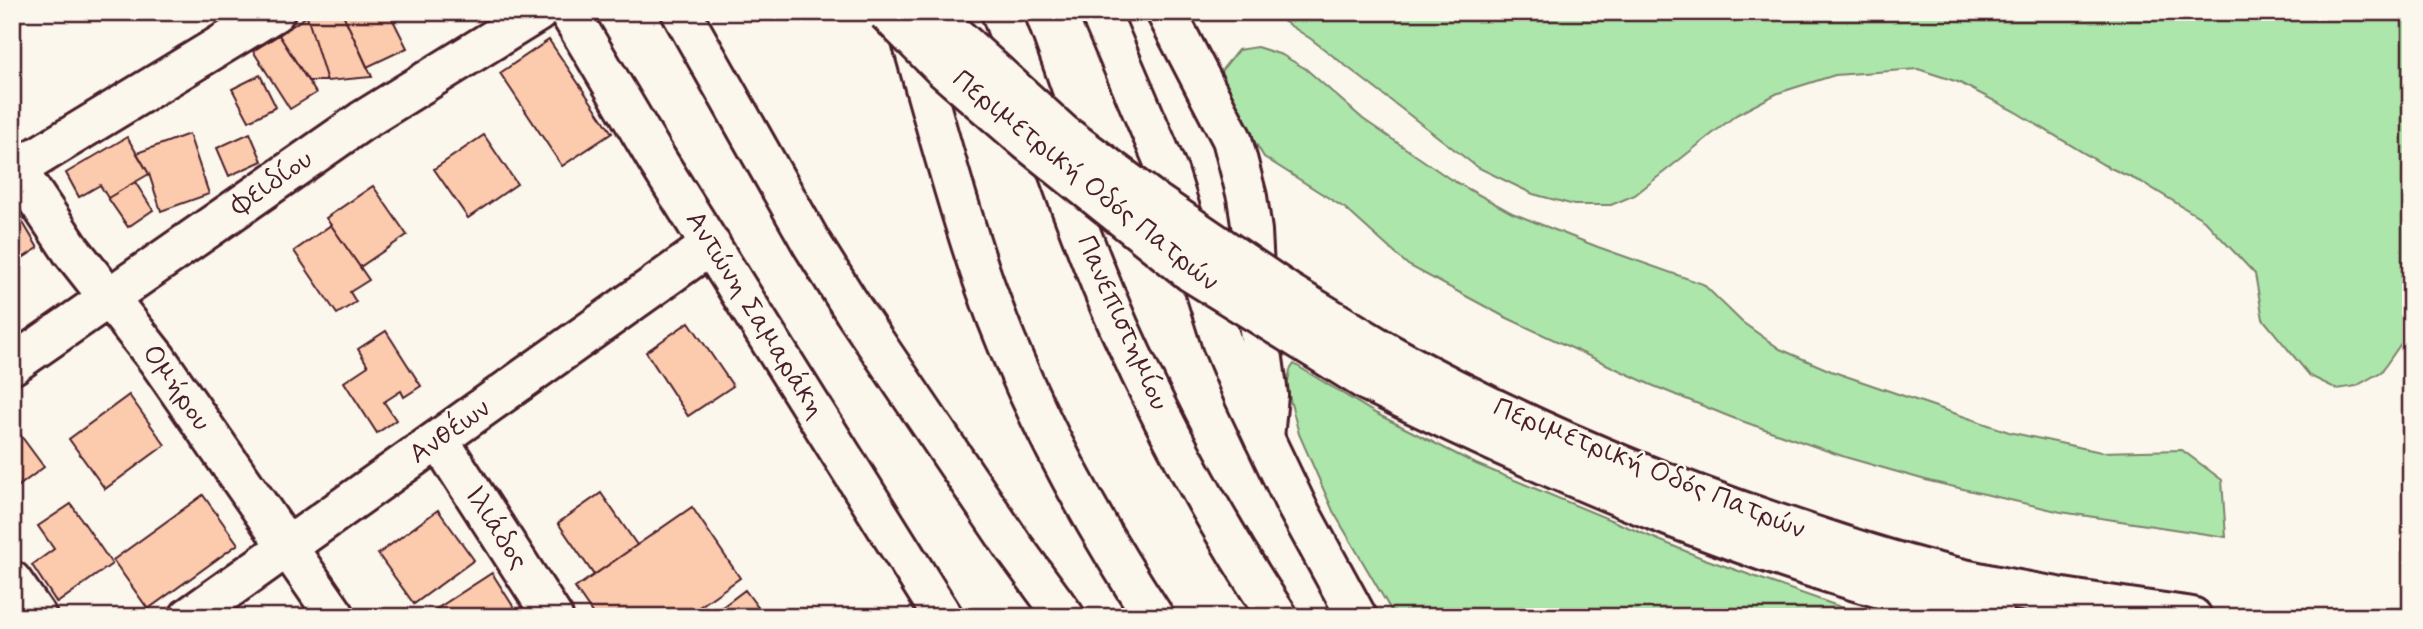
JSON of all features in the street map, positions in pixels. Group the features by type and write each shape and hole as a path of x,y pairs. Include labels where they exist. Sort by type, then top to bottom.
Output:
{"main road":[{"path":"15,165 275,12"},
{"name":"Φειδίου","path":"12,365 362,121 538,12"},
{"name":"Αντώνη Σαμαράκη","path":"569,12 711,246 943,617"},
{"path":"681,12 805,233 854,311 1013,546 1065,617"},
{"name":"Περιμετρική Οδός Πατρών","path":"887,12 944,69 1027,141 1191,272 1375,366 1501,411 1600,456 1707,499 1825,540 1953,576 2051,598 2192,617"},
{"path":"903,12 976,258 1023,379 1088,507 1154,617"},
{"name":"Περιμετρική Οδός Πατρών","path":"929,12 1063,134 1156,203 1287,292 1375,366 1472,433 1654,510 1747,545 1919,599 1994,617"},
{"name":"Πανεπιστημίου","path":"1001,12 1070,202 1119,326 1209,504 1278,617"},
{"path":"1100,12 1169,174 1222,342 1264,438 1315,541 1357,617"},
{"path":"1166,12 1232,139 1247,197 1252,231 1256,308 1268,395 1264,438"},
{"name":"Ομήρου","path":"15,165 71,250 157,359 336,617"},
{"name":"Ανθέων","path":"189,617 711,246"},
{"name":"Ιλιάδος","path":"439,440 552,617"},
{"path":"12,581 37,617"}],"green space":[{"path":"1194,12 2411,12 2411,329 2381,372 2356,386 2337,389 2310,376 2263,319 2255,274 2204,220 2014,111 1958,82 1918,69 1835,75 1778,93 1736,115 1635,195 1611,205 1574,205 1533,194 1477,167 1311,39 1277,17 1200,19"},
{"path":"1257,47 1282,55 1306,69 1363,119 1450,179 1512,213 1703,284 1742,322 1780,349 1831,371 2009,432 2101,452 2182,450 2222,480 2226,537 2061,512 1929,481 1845,457 1733,418 1649,384 1503,316 1408,265 1346,209 1264,157 1216,77 1238,50"},
{"path":"1294,364 1375,413 1476,464 1702,558 1869,617 1395,617 1333,511 1299,434 1287,388 1290,370"}],"building":[{"path":"320,12 342,12 372,77 327,81 307,16"},
{"path":"342,12 389,12 407,48 367,67"},
{"path":"307,16 327,81 308,81 279,35"},
{"path":"279,35 316,93 290,109 253,51"},
{"path":"549,40 612,133 562,166 500,73"},
{"path":"260,75 276,107 249,121 232,89"},
{"path":"250,133 262,161 229,176 217,148"},
{"path":"189,134 209,194 161,211 149,174 137,153"},
{"path":"484,135 517,184 468,218 434,169"},
{"path":"127,137 149,174 108,198 100,185 79,197 66,173"},
{"path":"135,182 153,210 128,227 108,198"},
{"path":"373,186 407,235 360,267 326,218"},
{"path":"12,204 38,248 12,265"},
{"path":"331,225 369,280 350,292 356,302 337,314 294,251"},
{"path":"689,322 733,386 688,416 646,352"},
{"path":"386,331 421,386 404,397 401,391 384,402 396,420 377,433 344,382 368,366 358,349"},
{"path":"129,395 165,445 105,489 69,439"},
{"path":"12,426 44,467 12,491"},
{"path":"601,493 637,545 594,575 558,523"},
{"path":"203,495 238,544 148,609 113,560"},
{"path":"71,504 112,564 57,603 32,565 54,549 38,526"},
{"path":"692,507 740,578 685,617 595,617 575,588"},
{"path":"438,510 474,560 414,604 378,554"},
{"path":"492,573 520,617 424,617"},
{"path":"745,590 765,617 709,617"}]}
